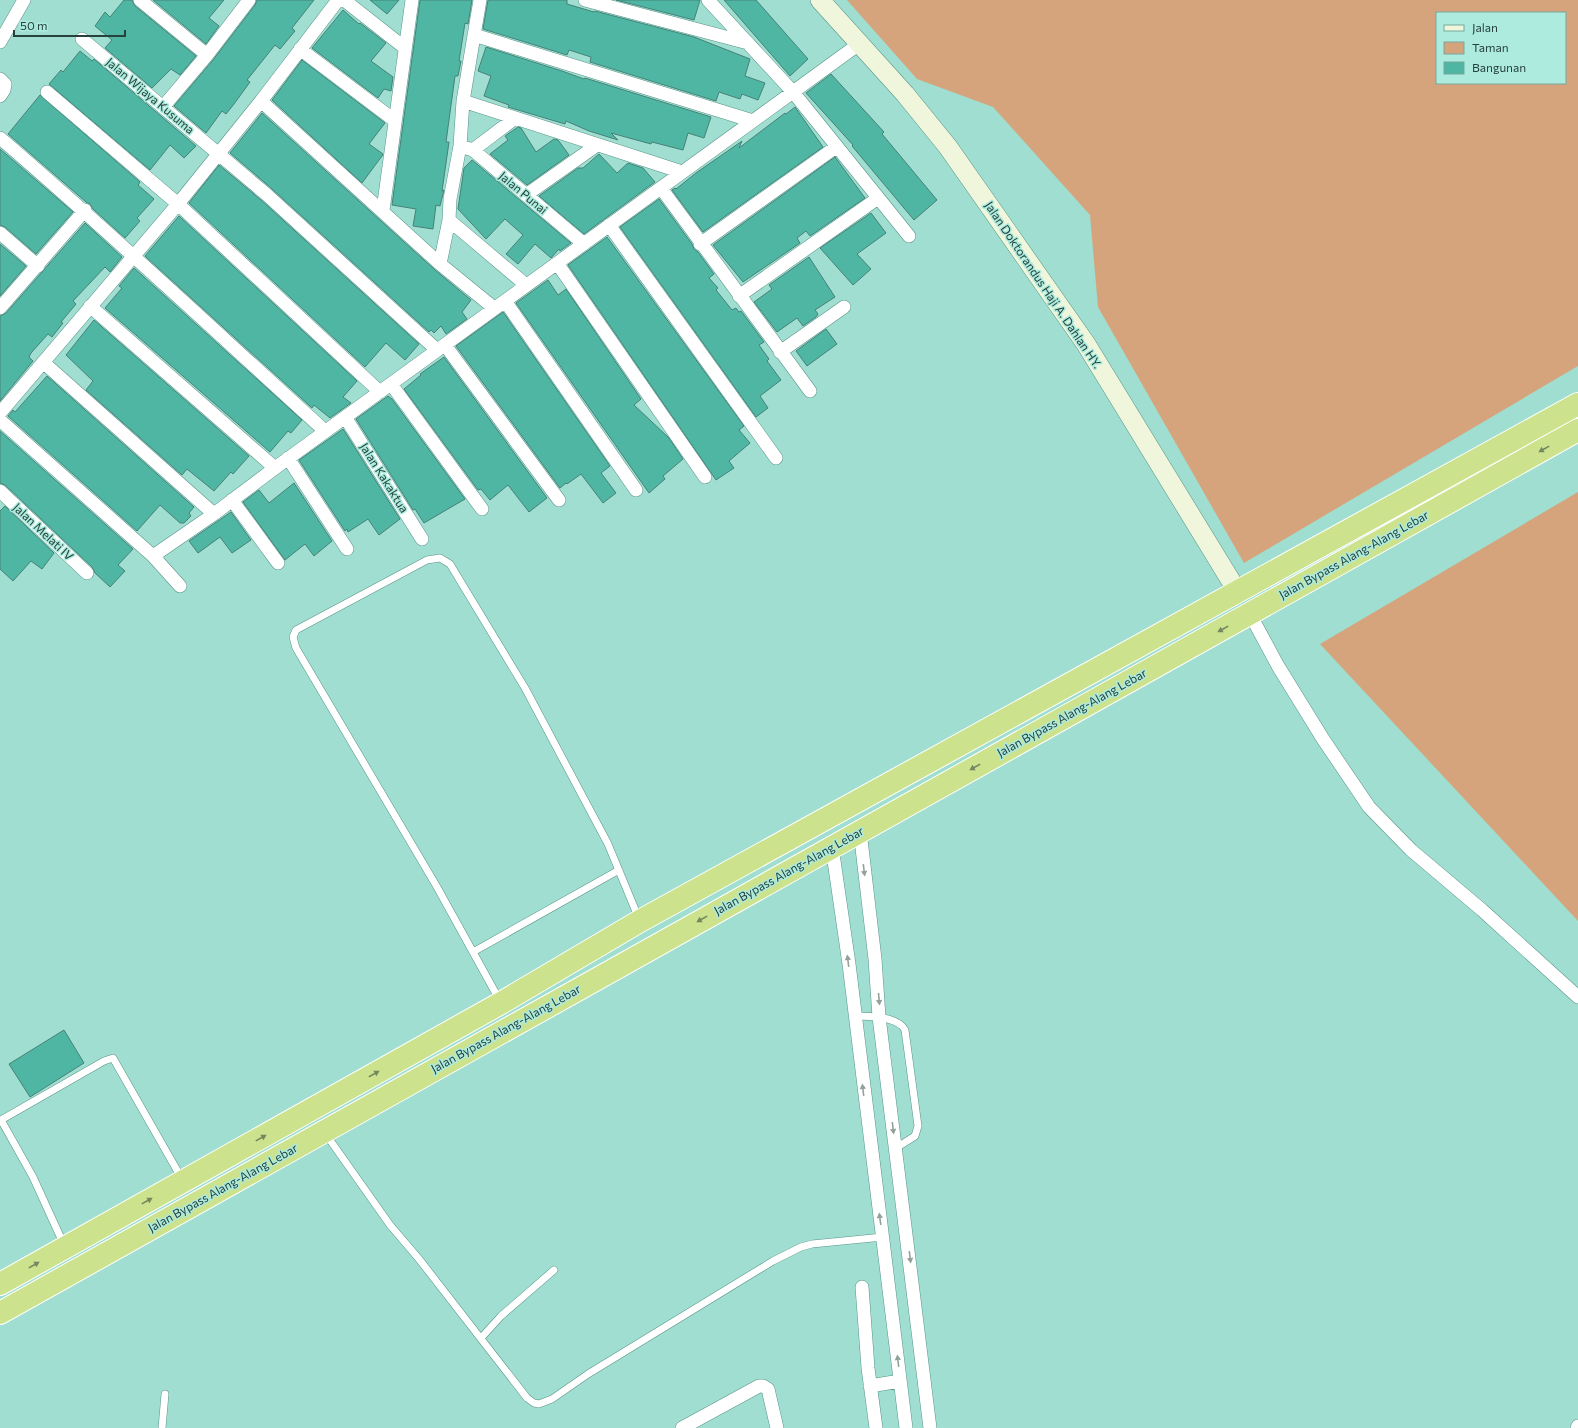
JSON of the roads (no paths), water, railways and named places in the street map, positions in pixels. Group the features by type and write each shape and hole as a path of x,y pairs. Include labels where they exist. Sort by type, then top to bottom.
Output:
{"highway":[{"name":"Jalan Bypass Alang-Alang Lebar","path":"0,1284 502,1003 640,921 1234,587 1452,474 1578,404"},
{"name":"Jalan Bypass Alang-Alang Lebar","path":"0,1313 1578,430"},
{"path":"1452,474 1464,494"}],"street":[{"path":"0,42 24,0"},
{"path":"140,0 207,55"},
{"path":"0,413 178,204 261,101 338,0"},
{"path":"344,0 405,48"},
{"path":"383,210 394,120 412,0"},
{"path":"440,264 449,220 450,199 460,146 463,101 480,0"},
{"path":"585,0 748,43"},
{"path":"708,0 793,92 909,236"},
{"name":"Jalan Doktorandus Haji A. Dahlan HY.","path":"820,0 905,94 948,147 1086,344 1234,587"},
{"path":"163,107 207,55 245,1"},
{"path":"474,35 753,121"},
{"name":"Jalan Wijaya Kusuma","path":"82,39 266,194 441,347 559,500"},
{"path":"153,556 214,514 325,431 392,384 859,44"},
{"path":"300,50 394,120"},
{"path":"0,79 5,84 4,90 0,96"},
{"path":"47,92 178,204 380,392"},
{"path":"261,101 383,210 440,264 500,305 636,490"},
{"path":"463,101 682,172"},
{"path":"473,150 515,118"},
{"path":"0,138 84,210 133,257 325,431"},
{"path":"526,195 596,145"},
{"name":"Jalan Punai","path":"460,146 473,150 584,244"},
{"path":"700,244 836,147"},
{"path":"660,188 810,391"},
{"path":"739,296 878,198"},
{"path":"0,308 38,266 84,210"},
{"path":"449,220 526,286"},
{"path":"609,226 776,458"},
{"path":"0,233 38,266"},
{"path":"557,263 705,477"},
{"path":"90,306 275,468"},
{"path":"780,352 844,307"},
{"path":"43,362 214,514"},
{"path":"392,384 482,508"},
{"name":"Jalan Kakaktua","path":"345,417 422,539"},
{"path":"0,420 153,556 180,586"},
{"path":"288,458 347,549"},
{"name":"Jalan Melati IV","path":"0,491 87,573"},
{"path":"232,500 278,563"},
{"path":"1250,614 1323,739 1369,807 1411,850 1482,910 1578,997"},
{"path":"860,831 875,959 879,1017 930,1428"},
{"path":"832,847 849,964 854,1016 883,1236 906,1428"},
{"path":"862,1287 870,1386 876,1428"},
{"path":"870,1386 900,1381"},
{"path":"682,1428 759,1386 766,1387 768,1390 777,1428"}],"lane":[{"path":"502,1003 433,880 296,648 293,637 296,630 427,560 440,558 446,560 450,564 525,688 608,844 640,921"},
{"path":"473,952 619,870"},
{"path":"854,1016 879,1017 899,1024 905,1030 918,1126 915,1136 896,1148"},
{"path":"66,1248 33,1178 1,1120 104,1061 113,1058 183,1181"},
{"path":"324,1132 390,1225 527,1398 539,1404 552,1399 588,1374 767,1265 801,1247 812,1244 883,1236"},
{"path":"481,1338 502,1316 554,1270"},
{"path":"162,1428 165,1394"}]}
